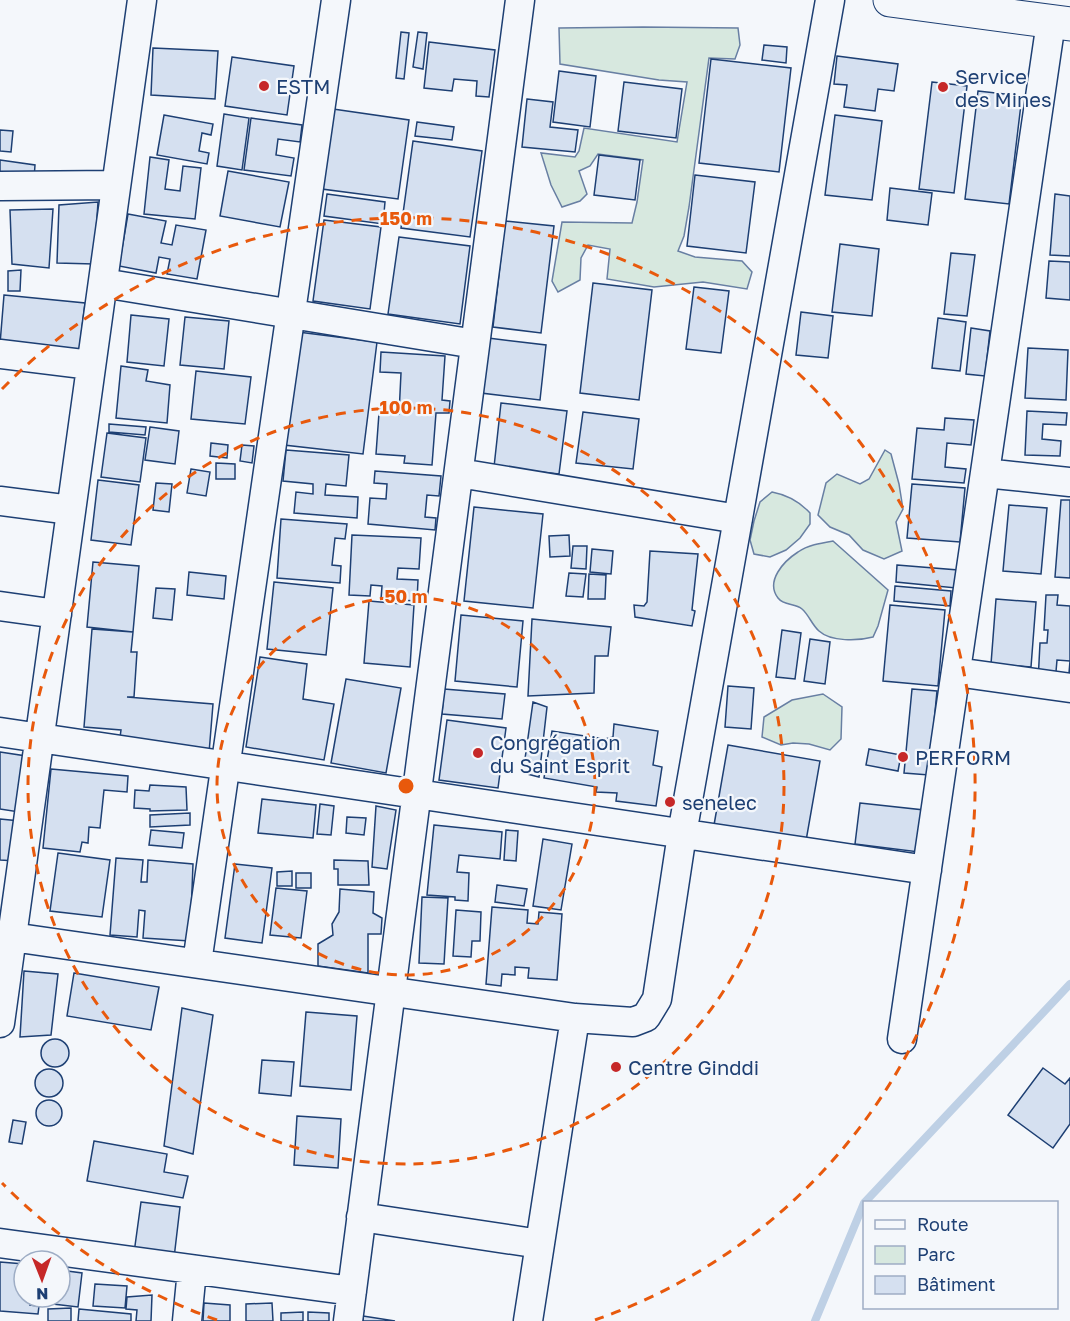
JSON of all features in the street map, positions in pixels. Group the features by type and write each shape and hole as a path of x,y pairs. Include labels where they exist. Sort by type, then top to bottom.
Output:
{"main road":[{"path":"890,0 1061,23"}],"street":[{"path":"0,1023 12,937 10,875 39,738 142,0"},
{"path":"197,963 336,0"},
{"path":"348,1321 520,0"},
{"path":"12,937 575,1018 633,1022 646,1017 657,999 682,834 830,0"},
{"path":"902,1039 985,473 1061,23"},
{"path":"0,186 116,185"},
{"path":"103,283 475,344"},
{"path":"0,354 91,366"},
{"path":"459,473 738,519"},
{"path":"985,473 1070,482"},
{"path":"0,501 71,510"},
{"path":"0,606 57,614"},
{"path":"956,672 1070,688"},
{"path":"0,732 927,870"},
{"path":"528,1321 575,1018"},
{"path":"361,1217 540,1244"},
{"path":"0,1244 352,1291"},
{"path":"187,1321 192,1270"}],"green space":[{"path":"559,28 738,28 740,45 735,59 709,58 689,207 684,236 678,251 695,257 742,261 752,272 747,289 703,282 654,287 607,279 610,249 588,245 581,258 580,280 558,292 552,281 562,222 632,223 643,160 598,154 590,166 579,171 587,194 580,201 562,207 551,185 541,153 575,157 579,151 584,128 677,142 687,82 659,80 560,64"},
{"path":"885,450 891,454 903,509 896,522 902,551 884,559 863,550 849,535 830,527 818,515 826,483 837,474 860,484 869,479"},
{"path":"772,492 793,499 802,505 810,513 810,524 800,538 786,550 770,557 754,554 750,540 760,502"},
{"path":"833,541 888,590 873,637 845,640 824,635 802,609 780,601 775,592 775,578 778,572 793,556 810,546"},
{"path":"823,694 842,707 841,739 830,750 809,744 781,745 762,737 764,717 792,700"}],"building":[{"path":"401,32 409,33 404,79 396,78"},
{"path":"418,32 427,33 423,69 413,67"},
{"path":"429,42 495,50 489,97 476,96 477,81 454,79 452,91 424,88"},
{"path":"764,45 787,47 786,63 762,60"},
{"path":"153,48 218,51 215,99 151,95"},
{"path":"837,56 898,64 894,91 878,89 875,111 844,107 847,85 834,84"},
{"path":"232,57 294,66 287,115 225,106"},
{"path":"711,59 791,68 779,172 699,163"},
{"path":"559,71 596,76 590,127 553,122"},
{"path":"624,82 682,89 676,138 618,131"},
{"path":"932,82 967,86 954,193 919,189"},
{"path":"978,91 1022,96 1009,204 965,199"},
{"path":"527,99 553,102 550,127 578,130 575,152 522,147"},
{"path":"333,109 409,120 398,199 322,189"},
{"path":"224,114 249,118 242,170 217,166"},
{"path":"164,115 213,124 211,135 202,133 199,151 209,153 207,164 157,155"},
{"path":"835,115 882,121 872,200 825,195"},
{"path":"251,118 302,125 300,142 278,139 276,155 294,158 291,176 244,170"},
{"path":"417,122 454,127 452,140 415,136"},
{"path":"0,130 13,131 11,152 0,151"},
{"path":"413,141 482,151 470,237 401,228"},
{"path":"599,155 640,160 635,200 594,195"},
{"path":"150,157 169,160 165,189 180,191 183,166 201,168 195,219 144,214"},
{"path":"0,160 35,165 34,179 0,180"},
{"path":"228,171 289,182 280,227 220,216"},
{"path":"695,175 755,182 746,253 687,246"},
{"path":"890,188 932,193 928,225 887,220"},
{"path":"327,194 385,202 383,224 324,216"},
{"path":"1055,194 1070,196 1070,256 1050,255"},
{"path":"98,202 94,264 57,263 59,205"},
{"path":"53,209 49,268 12,264 10,210"},
{"path":"128,214 166,221 161,243 172,245 176,225 206,230 197,279 167,274 170,259 159,257 156,273 119,266"},
{"path":"324,220 381,227 370,309 313,301"},
{"path":"505,221 554,226 541,333 493,327"},
{"path":"399,237 470,246 460,324 388,314"},
{"path":"840,244 879,249 872,316 832,312"},
{"path":"951,253 975,255 967,316 944,314"},
{"path":"1049,261 1070,262 1070,300 1046,298"},
{"path":"21,270 20,291 8,291 8,271"},
{"path":"593,283 652,290 639,400 580,393"},
{"path":"694,287 729,291 721,353 686,349"},
{"path":"4,295 85,303 79,352 0,344"},
{"path":"801,312 833,316 828,358 796,355"},
{"path":"131,315 169,319 164,366 127,362"},
{"path":"185,317 229,321 224,369 180,365"},
{"path":"938,318 966,322 960,371 932,368"},
{"path":"971,328 990,331 985,376 966,374"},
{"path":"298,332 377,342 363,454 284,445"},
{"path":"488,338 546,345 540,400 481,393"},
{"path":"1028,348 1068,350 1066,400 1025,398"},
{"path":"381,352 445,356 442,400 450,401 449,413 436,413 432,465 404,463 405,456 376,454 379,413 399,414 401,373 380,372"},
{"path":"121,366 148,370 146,381 170,385 167,423 116,418"},
{"path":"196,371 251,377 245,424 191,419"},
{"path":"501,403 567,411 559,474 494,467"},
{"path":"1027,411 1067,413 1066,425 1043,424 1042,439 1061,441 1060,456 1025,455"},
{"path":"583,412 639,419 633,469 576,463"},
{"path":"945,418 974,420 971,445 947,443 945,467 966,469 964,483 912,479 917,428 944,430"},
{"path":"109,424 146,427 145,435 109,432"},
{"path":"150,427 179,431 175,464 145,460"},
{"path":"107,433 146,438 140,482 101,477"},
{"path":"211,443 228,445 227,458 210,456"},
{"path":"242,445 254,446 252,463 240,461"},
{"path":"286,450 349,455 346,486 326,484 325,495 358,497 357,518 294,513 296,492 313,494 313,484 283,481"},
{"path":"216,463 235,464 235,479 216,479"},
{"path":"191,469 210,472 206,496 187,493"},
{"path":"375,471 441,476 439,496 427,495 425,517 436,518 435,530 368,524 370,498 386,499 387,484 374,483"},
{"path":"98,480 139,485 131,545 91,540"},
{"path":"156,483 172,484 169,512 153,510"},
{"path":"912,484 965,488 960,542 907,538"},
{"path":"1061,500 1070,500 1070,578 1055,577"},
{"path":"1009,505 1047,508 1041,574 1003,571"},
{"path":"474,507 543,514 533,608 464,601"},
{"path":"281,519 347,524 345,539 335,538 332,565 341,566 340,583 277,578"},
{"path":"352,535 421,538 419,569 398,568 397,579 418,580 417,601 381,599 382,586 371,585 370,596 349,595"},
{"path":"569,535 570,556 550,557 549,536"},
{"path":"573,546 587,546 586,569 571,568"},
{"path":"592,549 613,551 611,574 590,572"},
{"path":"650,551 698,554 692,626 635,617 634,605 644,606 647,602"},
{"path":"93,562 139,566 133,632 87,627"},
{"path":"897,565 958,570 956,588 896,582"},
{"path":"189,572 226,576 224,599 187,595"},
{"path":"569,573 586,574 583,597 566,596"},
{"path":"589,574 606,575 605,599 588,599"},
{"path":"274,582 333,588 326,655 267,649"},
{"path":"895,586 951,591 950,606 894,601"},
{"path":"156,588 175,589 172,620 153,618"},
{"path":"1046,595 1058,595 1057,605 1070,606 1070,661 1057,660 1055,683 1038,682 1040,643 1047,643 1048,630 1044,630"},
{"path":"996,599 1036,602 1031,667 991,664"},
{"path":"369,601 414,605 410,667 364,663"},
{"path":"890,605 945,610 938,686 883,681"},
{"path":"461,615 523,621 517,687 455,681"},
{"path":"532,619 611,627 608,656 595,656 594,693 528,696"},
{"path":"92,629 133,632 131,652 137,652 134,697 127,697 213,704 209,753 119,745 121,730 84,727"},
{"path":"782,630 801,633 795,679 776,677"},
{"path":"810,639 830,642 825,684 804,681"},
{"path":"260,657 307,664 303,699 334,704 324,760 246,747"},
{"path":"1070,661 1070,685 1068,685"},
{"path":"346,679 401,688 386,773 331,763"},
{"path":"728,686 754,688 751,729 725,727"},
{"path":"444,689 505,694 502,719 442,714"},
{"path":"912,689 937,691 929,775 904,773"},
{"path":"533,702 547,707 539,777 523,773"},
{"path":"447,720 506,728 498,788 439,780"},
{"path":"614,724 658,731 653,765 662,767 656,806 616,801 617,793 596,792 597,787 544,778 552,731 605,739 613,737"},
{"path":"728,745 820,761 806,841 714,825"},
{"path":"869,749 901,755 898,771 866,765"},
{"path":"0,752 26,756 19,812 0,809"},
{"path":"51,769 128,776 127,792 104,790 100,828 89,827 88,843 82,842 80,852 43,848"},
{"path":"150,785 186,787 187,810 150,811 150,809 134,808 135,790 149,791"},
{"path":"262,799 316,805 313,838 258,833"},
{"path":"860,803 924,810 919,852 855,844"},
{"path":"320,804 334,806 331,835 317,834"},
{"path":"376,806 396,810 387,869 372,867"},
{"path":"190,813 190,825 150,827 150,815"},
{"path":"347,817 366,818 364,835 346,833"},
{"path":"0,819 20,821 16,861 0,860"},
{"path":"434,825 502,832 500,859 459,855 457,872 469,873 468,901 455,900 455,897 427,895"},
{"path":"151,830 184,833 182,848 149,845"},
{"path":"506,830 518,831 516,861 504,860"},
{"path":"543,839 572,844 561,910 533,906"},
{"path":"58,853 110,860 102,917 50,911"},
{"path":"116,858 143,860 141,882 147,882 148,860 193,864 190,941 143,938 145,911 139,910 137,937 110,935"},
{"path":"334,860 368,861 369,885 338,885 338,869 334,869"},
{"path":"235,864 272,868 262,943 225,938"},
{"path":"292,871 292,886 277,886 277,872"},
{"path":"296,873 311,873 311,888 296,888"},
{"path":"497,885 527,889 524,906 495,902"},
{"path":"276,888 307,891 301,938 270,935"},
{"path":"340,889 374,892 373,913 382,918 381,934 368,934 368,973 318,966 318,944 333,935 332,924 339,912"},
{"path":"422,897 448,898 444,964 419,963"},
{"path":"492,907 528,910 527,923 538,924 539,912 562,914 557,980 528,978 529,968 515,967 515,975 502,974 501,986 486,984"},
{"path":"456,910 481,912 480,941 472,941 471,957 453,956"},
{"path":"24,971 58,974 51,1035 20,1037"},
{"path":"74,973 159,987 151,1030 67,1016"},
{"path":"182,1008 213,1015 193,1154 164,1146"},
{"path":"306,1012 357,1016 351,1090 300,1086"},
{"path":"55,1039 65,1043 69,1053 65,1063 55,1067 45,1063 41,1053 45,1043"},
{"path":"262,1060 294,1062 291,1096 259,1093"},
{"path":"1043,1068 1065,1084 1070,1078 1070,1124 1053,1148 1008,1115"},
{"path":"49,1069 59,1073 63,1083 59,1093 49,1097 39,1093 35,1083 39,1073"},
{"path":"49,1100 58,1104 62,1113 58,1122 49,1126 40,1122 36,1113 40,1104"},
{"path":"297,1116 341,1119 338,1168 294,1165"},
{"path":"13,1120 26,1122 22,1144 9,1142"},
{"path":"94,1141 167,1154 164,1172 188,1176 183,1198 87,1181"},
{"path":"141,1202 180,1207 174,1258 134,1253"},
{"path":"0,1262 12,1263 12,1309 39,1309 38,1314 0,1311"},
{"path":"72,1272 82,1273 78,1307 72,1306"},
{"path":"95,1284 127,1286 125,1308 93,1306"},
{"path":"152,1295 151,1321 136,1321 137,1310 126,1309 127,1297"},
{"path":"204,1303 230,1305 230,1321 203,1321"},
{"path":"272,1303 273,1321 246,1321 246,1304"},
{"path":"48,1309 71,1309 71,1321 48,1321"},
{"path":"79,1309 131,1314 131,1321 78,1321"},
{"path":"303,1312 303,1321 281,1321 281,1313"},
{"path":"308,1312 329,1313 329,1321 308,1321"},
{"path":"363,1316 395,1321 363,1321"}],"waterway":[{"path":"866,1201 1070,984"},
{"path":"815,1321 863,1205"}],"place":[{"name":"ESTM","path":"264,86"},
{"name":"Service des Mines","path":"943,87"},
{"name":"Congrégation du Saint Esprit","path":"478,753"},
{"name":"PERFORM","path":"903,757"},
{"name":"senelec","path":"670,802"},
{"name":"Centre Ginddi","path":"616,1067"}]}
